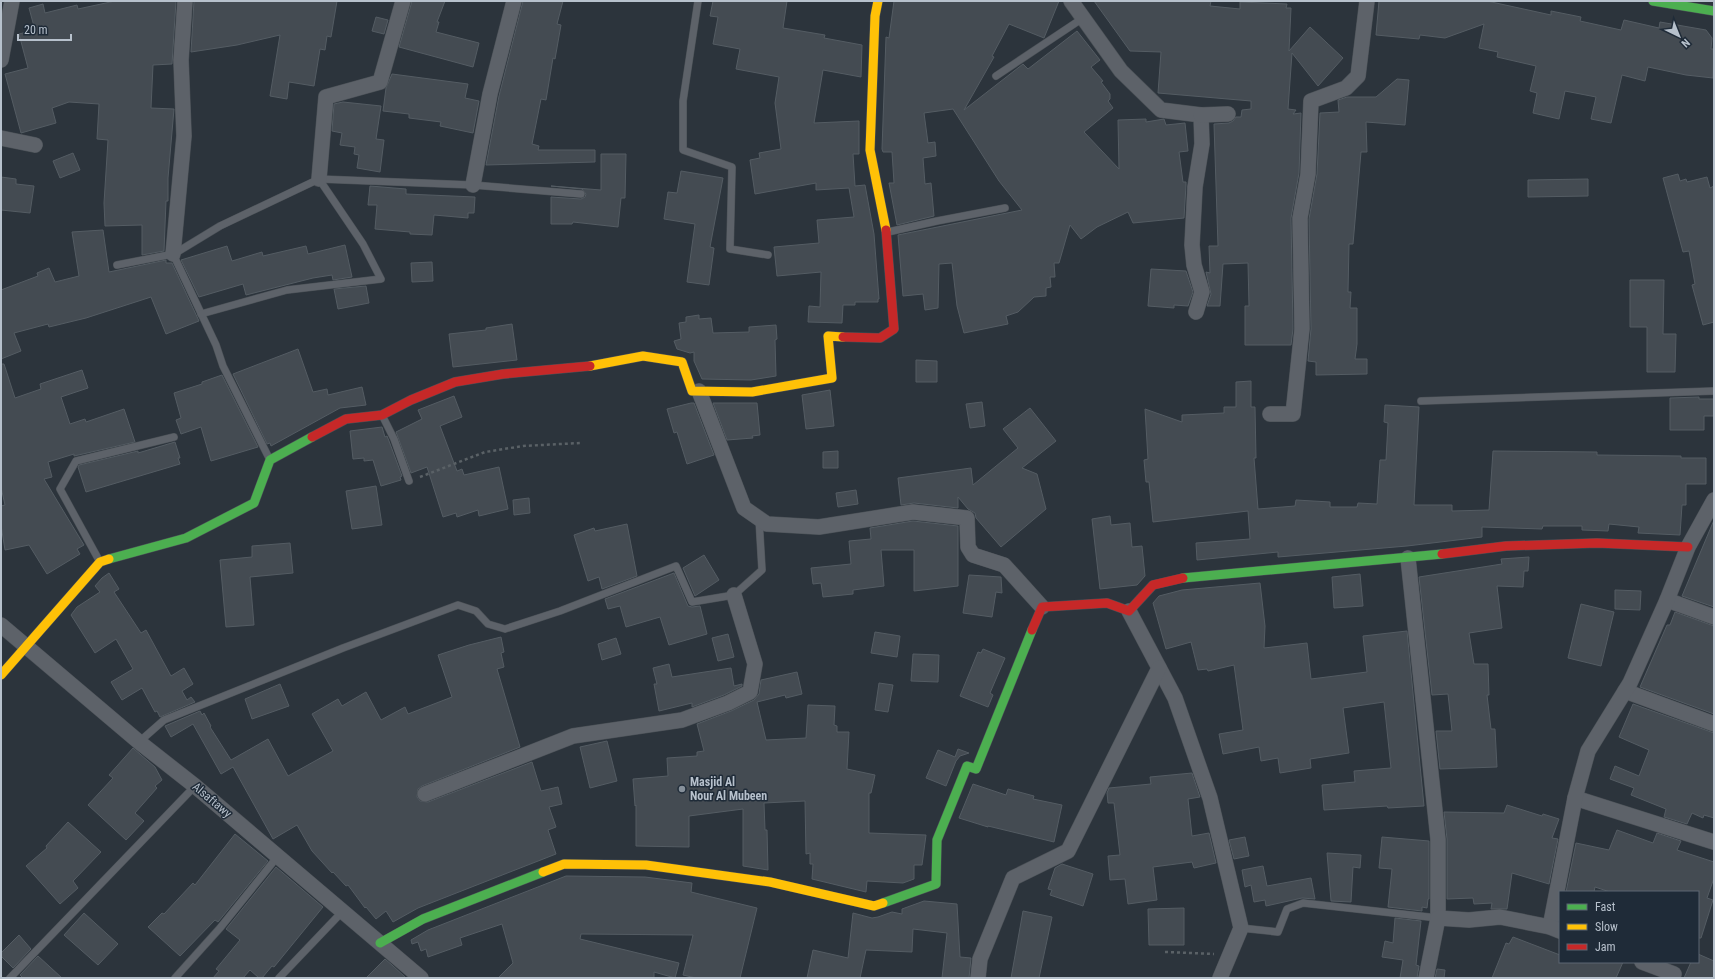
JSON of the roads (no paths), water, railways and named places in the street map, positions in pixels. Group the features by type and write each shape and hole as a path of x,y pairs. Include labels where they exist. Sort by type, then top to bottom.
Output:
{"street":[{"path":"174,254 184,136 181,60 185,1"},
{"path":"319,179 326,97 380,82 403,1"},
{"path":"473,184 490,94 514,1"},
{"path":"1,675 100,562 186,538 254,504 270,460 346,419 382,415 411,400 455,382 503,374 576,368 643,356 682,362 692,391 752,392 832,378 828,336 880,338 894,329 886,232 870,150 875,16 878,1"},
{"path":"1071,1 1121,71 1161,110 1201,115 1228,114"},
{"path":"1270,414 1293,414 1302,329 1300,218 1308,174 1311,101 1346,88 1358,76 1367,1"},
{"path":"1653,1 1714,11"},
{"path":"1,60 15,2"},
{"path":"1196,312 1202,292 1194,265 1192,245 1195,187 1202,144 1201,115"},
{"path":"1,138 36,145"},
{"path":"699,391 744,508 767,524 819,527 913,512 967,518 968,547 973,555 1004,565 1042,608"},
{"path":"1561,891 1575,798 1588,751 1630,683 1667,600 1688,547 1710,516 1714,500"},
{"path":"1129,611 1153,585 1180,578 1408,558 1506,546 1597,543 1688,547"},
{"path":"1408,558 1438,840 1438,918 1426,978"},
{"path":"425,794 573,736 682,720 728,703 750,692 755,664 734,595"},
{"path":"1667,600 1714,617"},
{"path":"1042,608 1107,603 1129,611 1174,698 1210,798 1241,928 1220,978"},
{"path":"380,943 423,920 479,896 564,864 646,865 770,882 874,906 936,884 937,840 967,766 976,769 1042,608"},
{"name":"Alsaftawy","path":"1,625 26,648 139,742 195,786 421,978"},
{"path":"978,978 980,959 1013,878 1068,850 1159,668"},
{"path":"1625,691 1714,724"},
{"path":"1575,798 1714,842"},
{"path":"1438,918 1469,920 1500,917 1555,929 1559,903"},
{"path":"1645,963 1674,974"}],"lane":[{"path":"698,1 683,101 683,150 732,167 730,249 768,255"},
{"path":"996,76 1083,18"},
{"path":"201,314 286,290 381,279 363,244 319,179"},
{"path":"118,265 174,254 220,226 319,179 473,184 581,194"},
{"path":"886,232 1005,208"},
{"path":"174,254 216,345 223,366 270,460"},
{"path":"1421,401 1714,391"},
{"path":"382,415 394,439 409,481"},
{"path":"100,562 60,489 76,461 174,436"},
{"path":"139,742 164,720 344,648 458,605 476,611 488,624 505,629 560,611 676,566 692,602 734,595 762,570 759,518"},
{"path":"10,978 195,786"},
{"path":"175,978 220,928 278,856"},
{"path":"1241,928 1278,932 1287,909 1303,903 1438,918"},
{"path":"279,978 342,912"}],"place":[{"name":"Masjid Al Nour Al Mubeen","path":"682,789"}]}
